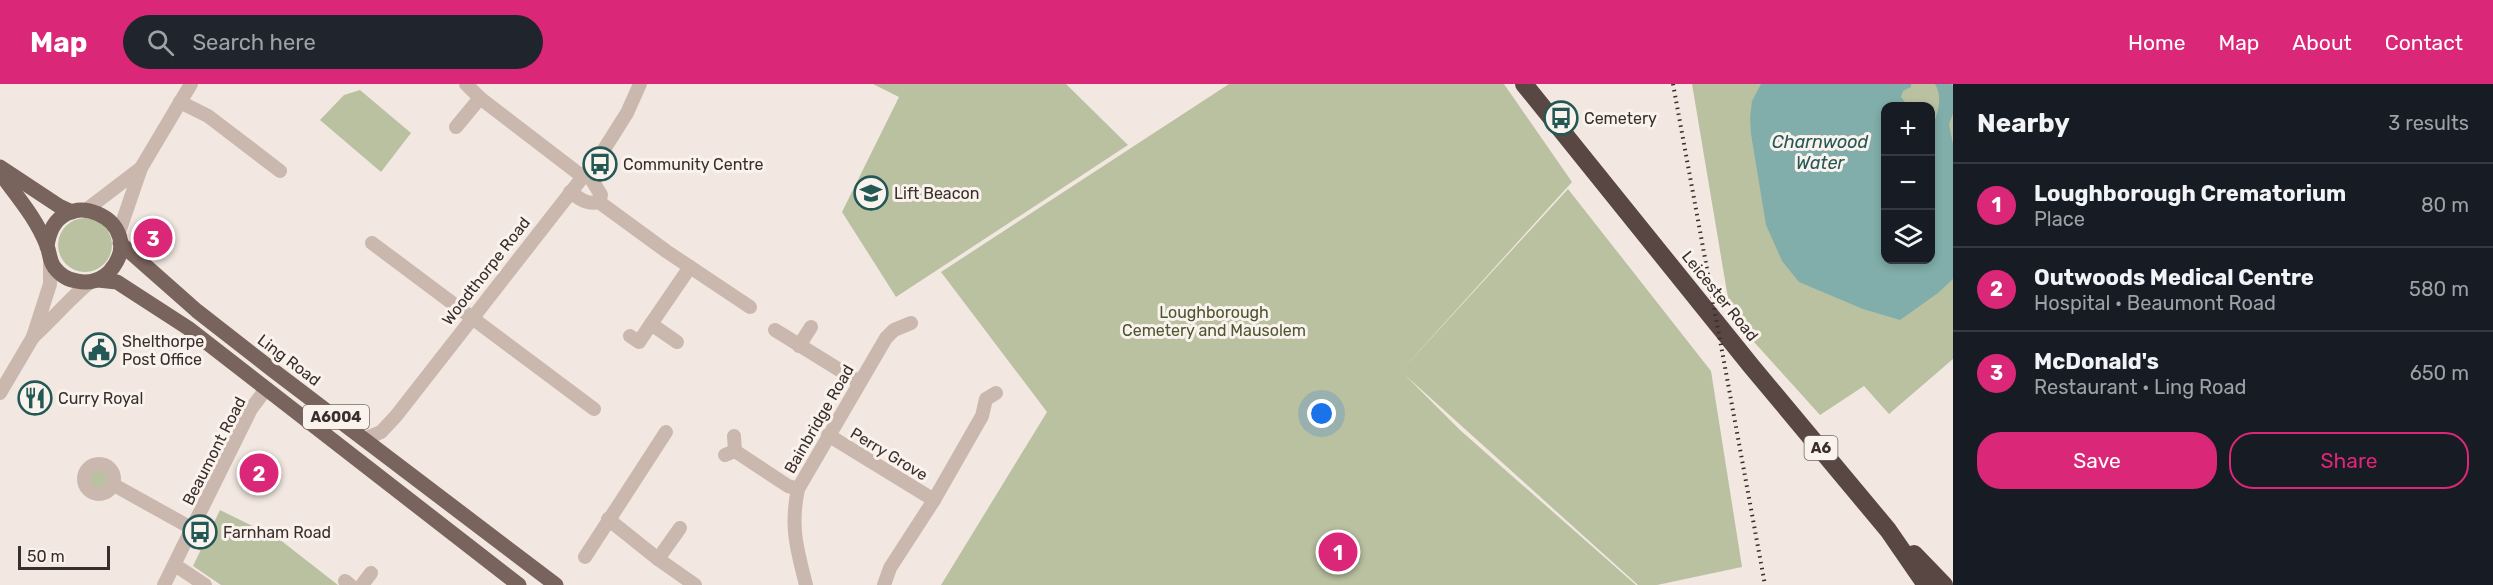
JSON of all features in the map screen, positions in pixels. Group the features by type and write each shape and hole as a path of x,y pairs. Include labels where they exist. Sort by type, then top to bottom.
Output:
{"highway":[{"name":"Leicester Road","path":"1524,84 1689,290 1888,530"},
{"name":"A6","path":"1888,530 1926,585"},
{"name":"A6","path":"1888,530 1944,585"}],"main road":[{"name":"A6004","path":"0,166 59,206 106,217 119,239"},
{"name":"A6004","path":"0,172 28,213 61,274 80,282 117,282 137,293 188,328 519,585"},
{"path":"49,253 52,228 65,215 79,211"},
{"path":"94,281 107,274 115,265 119,255 119,239"},
{"name":"Ling Road","path":"119,239 197,311 556,585"},
{"name":"Woodthorpe Road","path":"331,440 364,438"}],"street":[{"path":"119,239 141,168 191,84"},
{"path":"466,84 480,98 585,175 601,195 599,202"},
{"name":"Woodthorpe Road","path":"364,438 381,432 396,416 585,175 627,113 640,84"},
{"path":"456,127 480,98"},
{"path":"180,102 208,116 280,171"},
{"path":"79,211 141,168"},
{"path":"570,192 582,201 591,204 599,202 750,307"},
{"path":"372,243 594,410"},
{"path":"0,393 33,337 50,284 49,253"},
{"path":"630,336 639,342 690,267"},
{"path":"33,337 54,319 71,297 94,281"},
{"name":"Bainbridge Road","path":"806,585 795,537 793,515 798,489 886,338 894,330 914,321"},
{"path":"651,324 676,342"},
{"path":"799,346 811,327"},
{"path":"775,330 859,382"},
{"name":"Beaumont Road","path":"164,585 251,410 266,388"},
{"name":"Perry Grove","path":"884,585 890,568 934,500 982,416 986,395"},
{"path":"585,557 666,432"},
{"name":"Perry Grove","path":"828,435 934,500"},
{"path":"734,436 730,453 788,486 798,489"},
{"name":"Beaumont Road","path":"114,485 193,528"},
{"path":"608,519 695,585"},
{"path":"658,559 680,528"},
{"path":"175,565 204,585"},
{"path":"362,585 370,573"}],"green space":[{"path":"873,84 1066,84 1128,145 896,297 842,212 899,97"},
{"name":"Loughborough Cemetery and Mausolem","path":"1229,84 1504,84 1572,182 1401,371 1568,189 1711,371 1742,567 1657,585 1638,585 1405,375 1460,430 1636,585 941,585 1047,412 941,272"},
{"path":"1692,84 1953,84 1953,359 1889,414 1864,386 1820,415 1735,321 1730,310"},
{"path":"360,90 411,133 381,172 320,120 344,95"},
{"path":"85,218 95,220 104,226 110,235 112,245 110,255 104,264 95,270 85,272 75,270 66,264 60,255 58,245 60,235 66,226 75,220"},
{"path":"99,464 110,468 114,479 110,490 99,494 88,490 84,479 88,468"},
{"path":"220,510 279,539 338,585 221,585 193,566"}],"water":[{"name":"Charnwood Water","path":"1761,84 1911,84 1911,87 1903,91 1901,97 1905,102 1881,102 1881,264 1935,264 1935,120 1939,93 1935,84 1951,84 1953,86 1953,114 1949,124 1953,144 1953,279 1938,293 1900,320 1863,309 1799,282 1782,261 1766,225 1751,134 1752,101"}],"railway":[{"path":"1673,84 1765,585"}],"place":[{"name":"Cemetery","path":"1561,118"},
{"name":"Community Centre","path":"600,164"},
{"name":"Lift Beacon","path":"871,193"},
{"name":"McDonald's","path":"153,238"},
{"name":"Shelthorpe Post Office","path":"99,350"},
{"name":"Curry Royal","path":"35,398"},
{"name":"Outwoods Medical Centre","path":"259,473"},
{"name":"Farnham Road","path":"200,532"},
{"name":"Loughborough Crematorium","path":"1338,552"}]}
